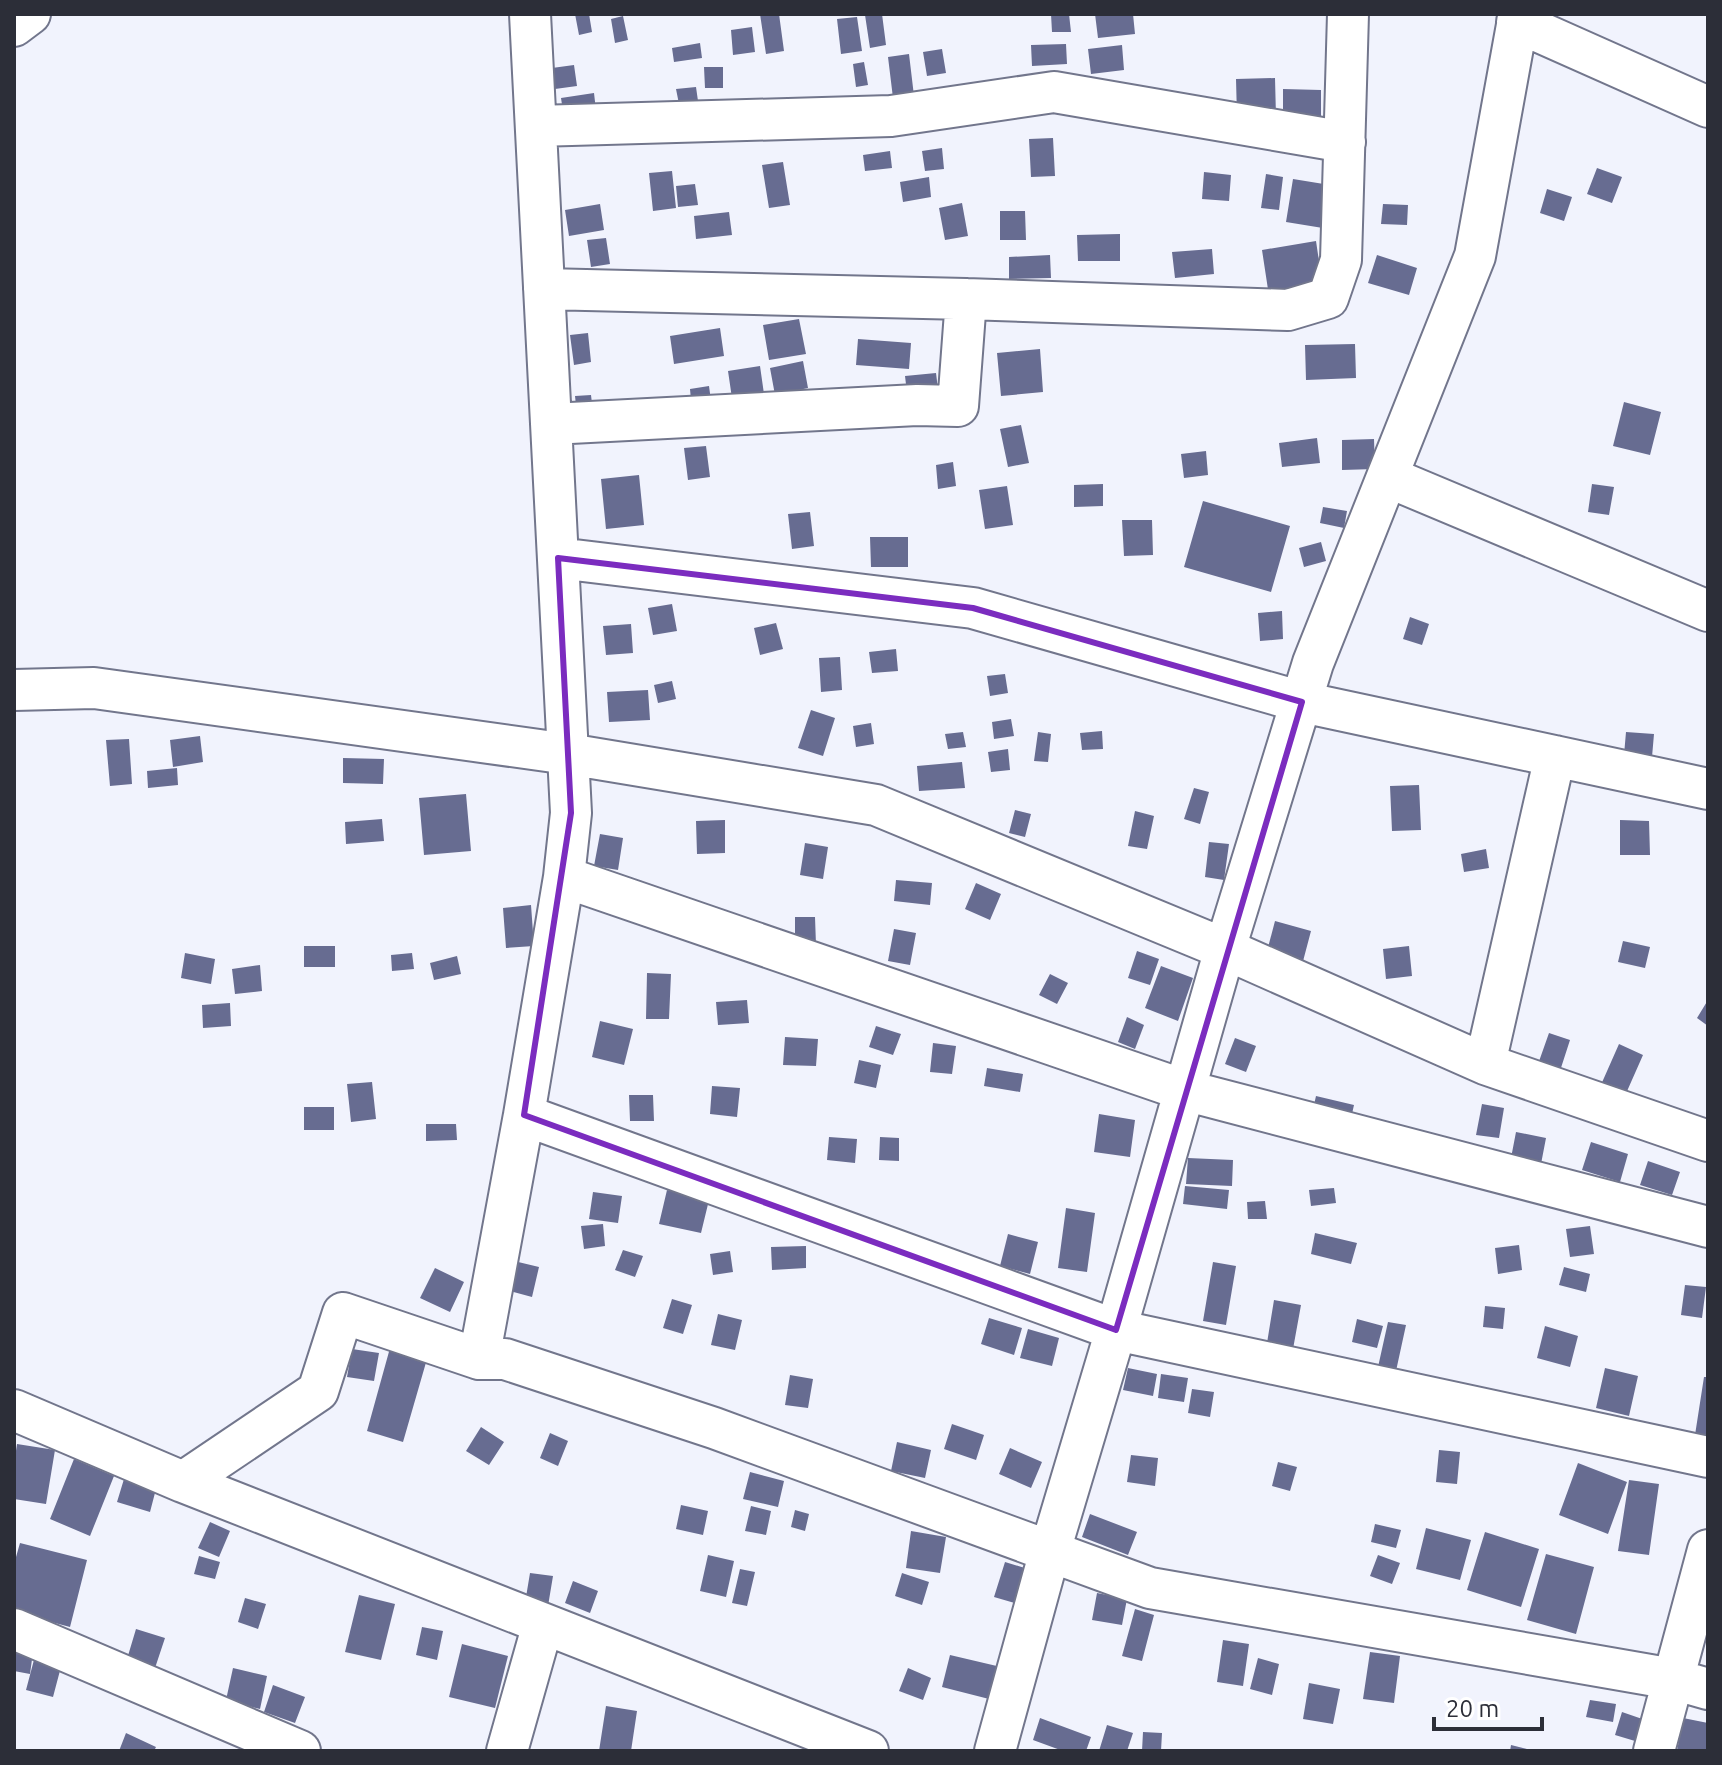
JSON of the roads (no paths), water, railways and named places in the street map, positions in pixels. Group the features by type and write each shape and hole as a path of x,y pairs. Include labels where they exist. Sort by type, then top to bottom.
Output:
{"street":[{"path":"14,26 30,14"},
{"path":"479,1359 524,1115 564,877 571,813 530,14"},
{"path":"544,289 1288,310 1328,298 1341,260 1348,14"},
{"path":"995,1751 1225,949 1313,663 1475,256 1518,18 1708,107"},
{"path":"536,126 891,116 1054,92 1345,142"},
{"path":"551,424 917,405 958,406 966,299"},
{"path":"1388,477 1708,611"},
{"path":"558,558 973,608 1302,702 1708,789"},
{"path":"14,690 94,688 568,754 876,805 1225,949 1485,1064 1708,1141"},
{"path":"1485,1064 1555,756"},
{"path":"564,877 1184,1090 1708,1227"},
{"path":"524,1115 1116,1330 1708,1457"},
{"path":"183,1482 318,1391 343,1313 479,1359 505,1359 714,1428 1150,1588 1691,1684"},
{"path":"14,1410 183,1482 868,1751"},
{"path":"1654,1751 1691,1684 1708,1550"},
{"path":"507,1751 543,1624"},
{"path":"14,1629 300,1751"}]}
